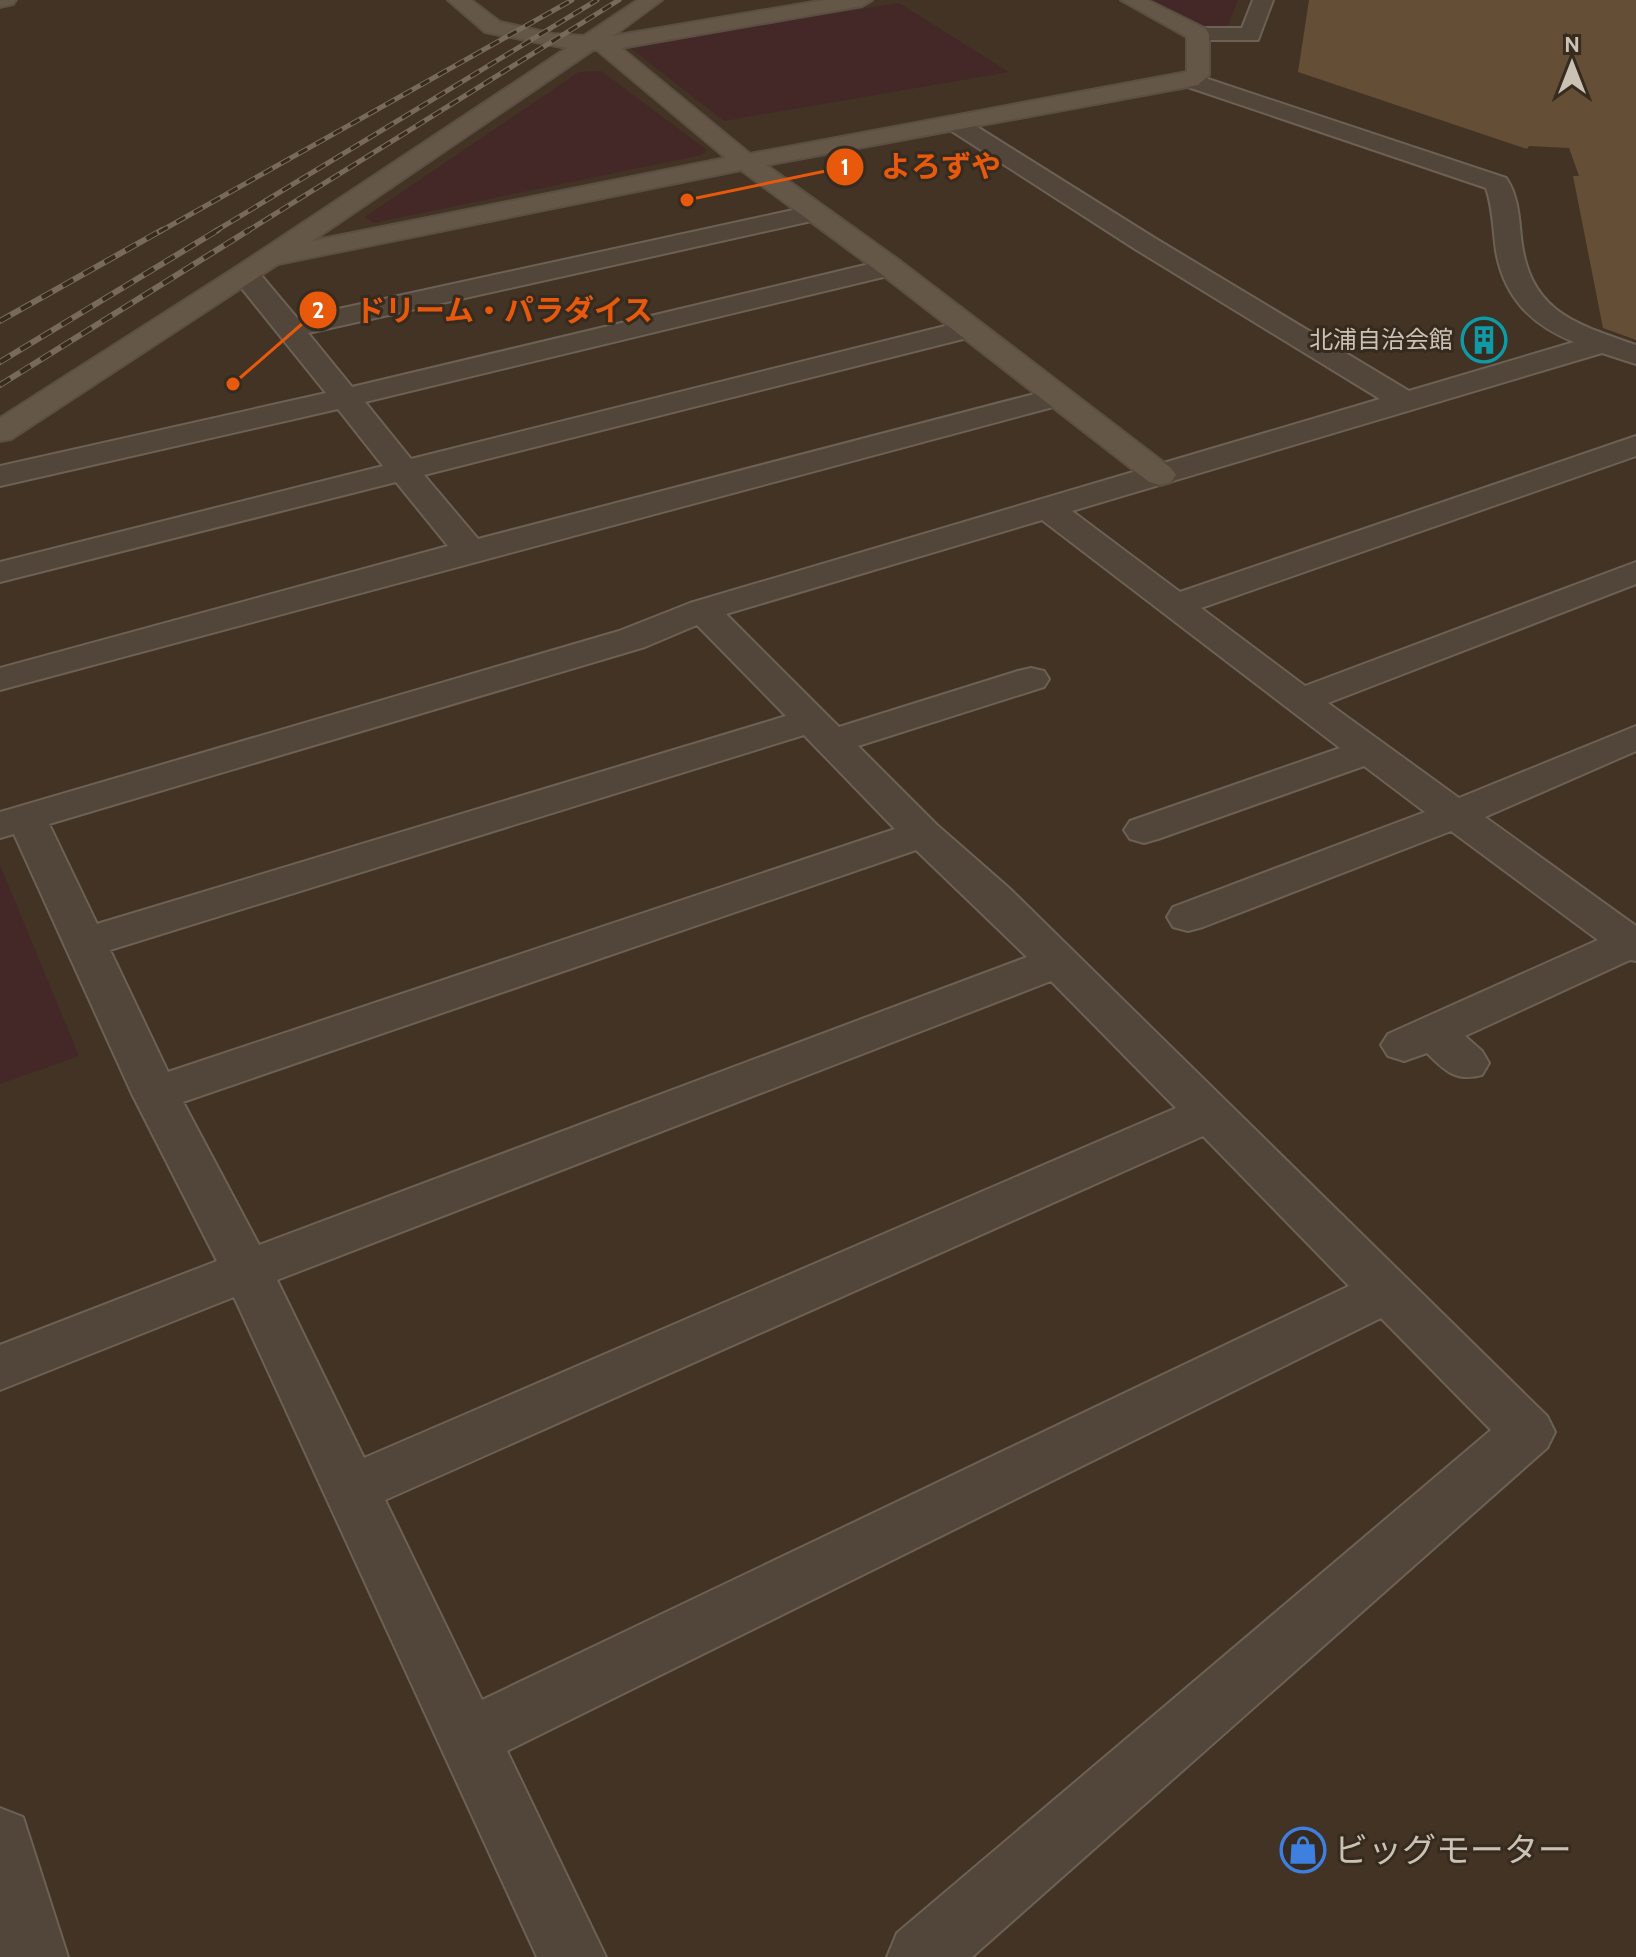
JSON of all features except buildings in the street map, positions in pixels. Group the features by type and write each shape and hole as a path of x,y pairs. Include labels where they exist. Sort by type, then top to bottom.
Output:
{"street":[{"path":"458,0 493,27 553,40 594,43 862,0"},
{"path":"0,432 594,43 652,0"},
{"path":"1131,0 1198,34 1250,35 1263,0"},
{"path":"271,257 745,162 1190,80 1198,75 1198,34"},
{"path":"594,43 745,162 890,267 1160,475"},
{"path":"1190,80 1497,183 1506,202 1509,252 1518,289 1537,314 1636,355"},
{"path":"955,123 1407,403"},
{"path":"291,328 816,213"},
{"path":"0,476 345,398 890,267"},
{"path":"245,274 291,328 402,472 470,551"},
{"path":"0,572 969,329"},
{"path":"572,1957 247,1270 155,1094 84,943 13,821 632,639 702,610 1603,343"},
{"path":"0,679 470,551 1057,397"},
{"path":"1175,605 1636,445"},
{"path":"1048,508 1454,815 1634,943"},
{"path":"1301,701 1636,572"},
{"path":"702,610 923,834 994,898 1528,1432 921,1957"},
{"path":"84,943 821,731 1031,679"},
{"path":"1188,917 1454,815 1636,737"},
{"path":"1144,830 1368,751"},
{"path":"155,1094 923,834"},
{"path":"1466,1063 1418,1039 1634,943"},
{"path":"0,1368 247,1270 1057,962"},
{"path":"349,1490 1210,1113"},
{"path":"468,1738 1387,1291"},
{"path":"0,1840 34,1957"}],"shaded area":[{"path":"1151,0 1238,0 1226,30 1206,29"},
{"path":"1309,0 1636,0 1636,340 1603,328 1573,176 1579,176 1569,148 1529,146 1527,149 1298,72"},
{"path":"899,3 1009,72 724,121 629,47"},
{"path":"601,71 707,150 702,155 373,223 365,217 579,72"},
{"path":"0,865 79,1056 0,1084"}],"railway":[{"path":"159,232 572,0"},
{"path":"214,232 597,0"},
{"path":"246,232 619,0"},
{"path":"0,321 162,230"},
{"path":"0,362 218,230"},
{"path":"0,385 249,230"}],"place":[{"name":"よろずや","path":"687,200"},
{"name":"北浦自治会館","path":"1484,340"},
{"name":"ドリーム・パラダイス","path":"233,384"},
{"name":"ビッグモーター","path":"1303,1850"}]}
